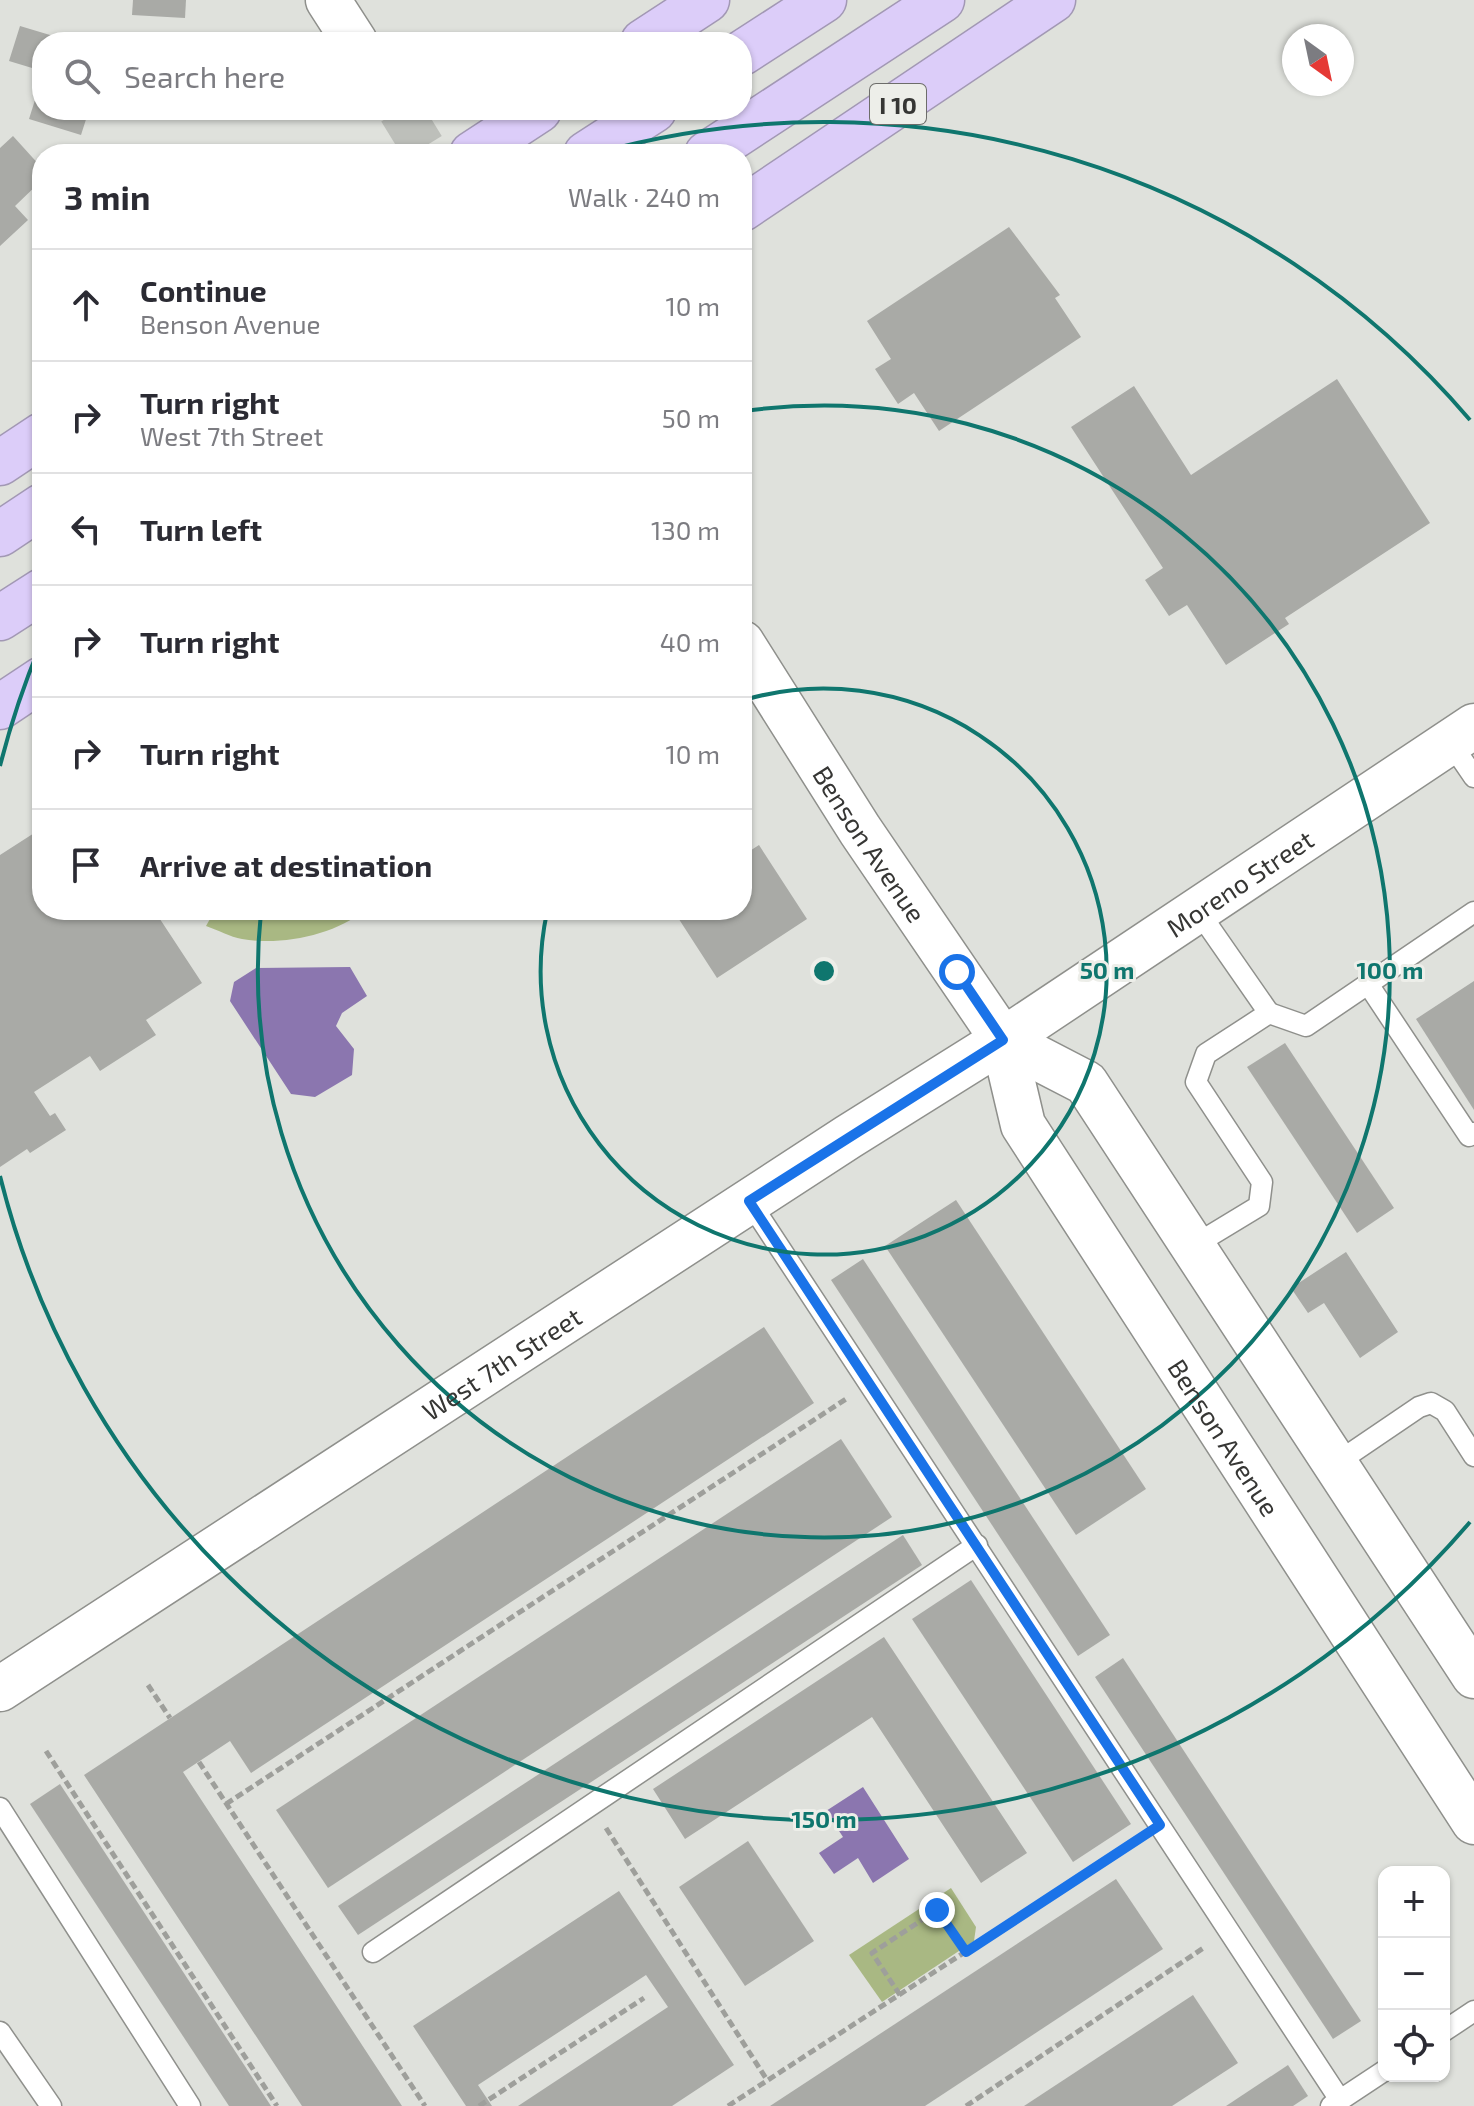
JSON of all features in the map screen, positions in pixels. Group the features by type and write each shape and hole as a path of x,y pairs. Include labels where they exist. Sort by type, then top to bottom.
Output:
{"highway":[{"path":"658,32 707,0"},
{"path":"752,47 824,0"},
{"path":"722,144 942,0"},
{"name":"I 10","path":"752,202 1053,0"},
{"path":"488,144 524,120"},
{"path":"601,144 639,120"},
{"path":"0,463 32,442"},
{"path":"0,534 32,513"},
{"path":"0,618 32,597"},
{"path":"0,707 32,686"}],"main road":[{"path":"328,0 349,32"},
{"name":"Benson Avenue","path":"752,659 860,830 1003,1040 1023,1125 1474,1822"},
{"name":"Moreno Street","path":"1003,1040 1196,908 1466,748"},
{"name":"Benson Avenue","path":"1003,1040 1086,1083 1474,1676"},
{"name":"West 7th Street","path":"0,1689 749,1201 1003,1040"}],"lane":[{"path":"1196,908 1269,1013 1306,1026 1474,912"},
{"path":"1368,984 1469,1136 1474,1133"},
{"path":"1193,1246 1259,1206 1262,1182 1196,1082 1206,1054 1269,1013"},
{"path":"749,1201 1229,1931 1335,2103 1378,2075"},
{"path":"1335,1464 1419,1407 1431,1403 1445,1411 1474,1456"},
{"path":"373,1952 977,1545"},
{"path":"0,1808 190,2106"},
{"path":"1450,2027 1474,2011"},
{"path":"0,2032 51,2106"}],"path":[{"path":"226,1804 870,1383"},
{"path":"148,1685 170,1718"},
{"path":"46,1751 277,2106"},
{"path":"199,1762 425,2106"},
{"path":"592,1805 767,2080"},
{"path":"728,2106 1160,1825"},
{"path":"900,1995 872,1953 937,1910 966,1952"},
{"path":"966,2106 1229,1931"},
{"path":"479,2106 644,1998"}],"green space":[{"path":"209,920 351,920 323,932 273,941 238,938 206,926"},
{"path":"951,1888 976,1927 974,1941 882,2002 849,1955"}],"shaded area":[{"path":"350,967 367,996 342,1013 336,1026 354,1049 352,1075 315,1097 291,1094 230,1001 234,982 256,968"},
{"path":"863,1787 909,1859 873,1883 858,1858 834,1874 819,1853 843,1837 826,1811"}],"building":[{"path":"133,0 186,0 185,18 132,15"},
{"path":"20,26 40,32 32,32 32,68 9,61"},
{"path":"32,120 86,120 81,135"},
{"path":"13,136 32,157 32,190 15,206 28,220 0,246 0,148"},
{"path":"1009,227 1060,295 1055,298 1081,337 939,431 914,393 898,404 875,369 891,359 867,321"},
{"path":"1337,379 1430,523 1285,618 1289,624 1226,665 1187,605 1169,616 1145,580 1163,568 1071,427 1134,386 1191,475"},
{"path":"32,834 32,920 161,920 202,983 146,1020 156,1035 100,1071 90,1056 34,1092 50,1116 55,1113 66,1130 30,1153 27,1149 0,1167 0,855"},
{"path":"759,845 807,919 717,978 679,920 752,920 752,850"},
{"path":"1474,981 1474,1110 1416,1019"},
{"path":"1285,1043 1394,1208 1357,1233 1247,1067"},
{"path":"956,1200 1146,1489 1076,1535 885,1246"},
{"path":"1346,1252 1398,1332 1360,1358 1324,1303 1308,1313 1291,1288"},
{"path":"863,1259 1110,1635 1078,1656 831,1280"},
{"path":"764,1327 814,1403 251,1773 230,1741 183,1772 402,2106 302,2106 84,1775"},
{"path":"841,1439 892,1517 328,1888 276,1810"},
{"path":"903,1535 922,1565 358,1935 338,1906"},
{"path":"971,1580 1131,1824 1073,1862 912,1619"},
{"path":"884,1637 1027,1853 981,1883 872,1717 685,1839 653,1789"},
{"path":"1123,1658 1361,2021 1333,2039 1095,1677"},
{"path":"60,1784 271,2106 229,2106 30,1804"},
{"path":"748,1841 814,1941 745,1986 679,1887"},
{"path":"1116,1879 1163,1949 925,2106 770,2106"},
{"path":"619,1891 734,2065 672,2106 518,2106 668,2007 646,1975 478,2085 492,2106 466,2106 413,2026"},
{"path":"1193,1995 1238,2063 1172,2106 1024,2106"},
{"path":"1288,2065 1308,2096 1293,2106 1226,2106"}],"tunnel":[{"path":"406,120 421,144"}],"route":[{"path":"937,1910 966,1952 1160,1825 749,1201 1003,1040 957,972"}]}
